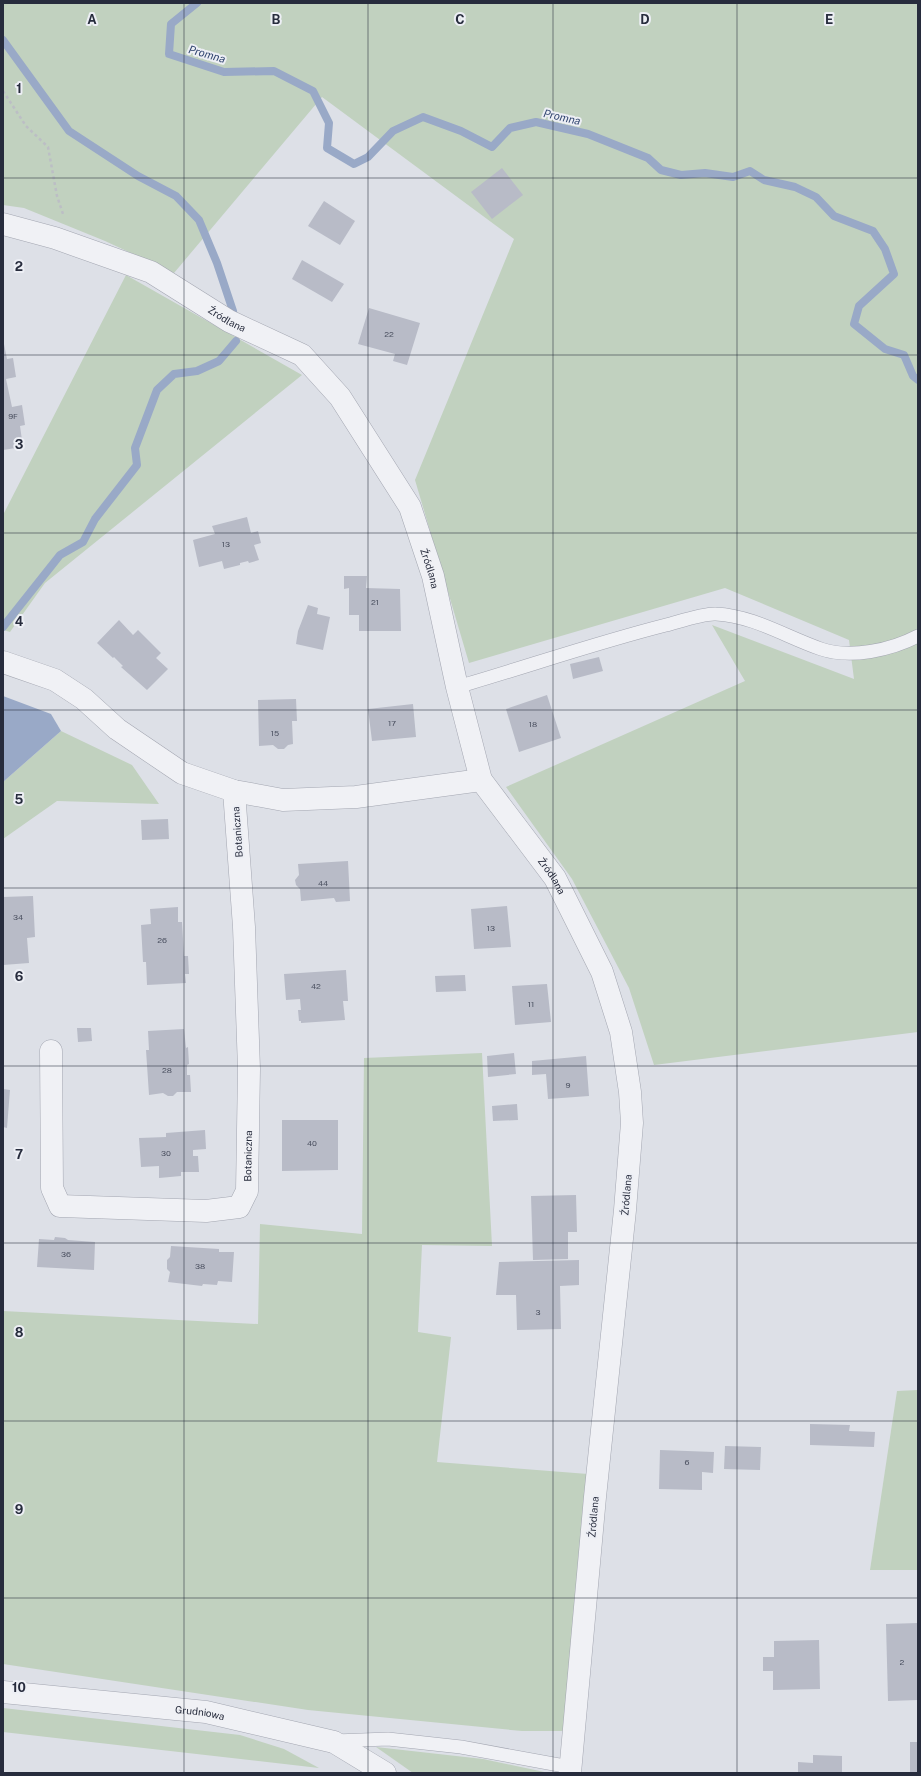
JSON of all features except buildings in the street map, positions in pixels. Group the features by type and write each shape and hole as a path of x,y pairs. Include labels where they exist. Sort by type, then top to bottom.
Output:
{"street":[{"name":"Źródlana","path":"3,224 72,244 151,272 229,321 302,355 340,398 410,507 433,576 457,687 482,780 554,878 602,972 621,1032 630,1092 632,1123 625,1210 595,1497 570,1770"},
{"name":"Botaniczna","path":"3,662 55,680 84,699 117,729 182,773 234,791 290,800 356,797 482,780"},
{"name":"Botaniczna","path":"51,1051 52,1188 60,1206 206,1211 239,1207 247,1191 249,1069 244,927 234,791"},
{"name":"Grudniowa","path":"3,1692 206,1712 334,1742 385,1773"}],"lane":[{"path":"457,687 637,632 714,613 742,617 823,650 848,653 868,653 918,636"},
{"path":"334,1742 388,1740 461,1747 570,1770"}],"path":[{"path":"3,91 26,126 48,147 57,196 72,244"}],"green space":[{"path":"3,3 918,3 918,1032 654,1065 629,988 572,879 506,787 745,681 712,625 854,679 849,640 725,588 469,663 415,480 514,239 322,97 174,273 105,241 24,208 3,205"},
{"path":"126,275 302,375 45,583 10,632 3,630 3,515"},
{"path":"61,731 132,765 159,804 57,801 3,839 3,782"},
{"path":"482,1053 492,1246 422,1245 418,1332 451,1337 437,1462 588,1474 566,1731 522,1731 308,1710 3,1664 3,1311 258,1324 260,1224 362,1234 364,1058"},
{"path":"918,1390 918,1570 870,1570 897,1391"},
{"path":"3,1708 240,1735 284,1749 319,1768 3,1732"},
{"path":"376,1747 483,1759 549,1773 413,1773"}],"water":[{"path":"3,696 51,714 61,731 3,782"}],"waterway":[{"name":"Promna","path":"197,3 171,24 169,54 224,72 274,71 313,91 329,123 327,148 354,164 368,157 393,131 423,117 461,131 492,147 510,128 536,122 588,134 648,158 661,170 681,175 705,173 733,177 750,171 764,180 795,187 816,197 834,216 873,231 885,249 894,274 859,306 854,324 885,349 904,355 913,376 918,380"},
{"path":"3,40 69,131 138,176 176,196 199,220 217,263 233,311"},
{"path":"3,627 60,555 83,542 95,519 137,465 135,448 157,390 174,374 197,371 219,361 236,341"}]}
